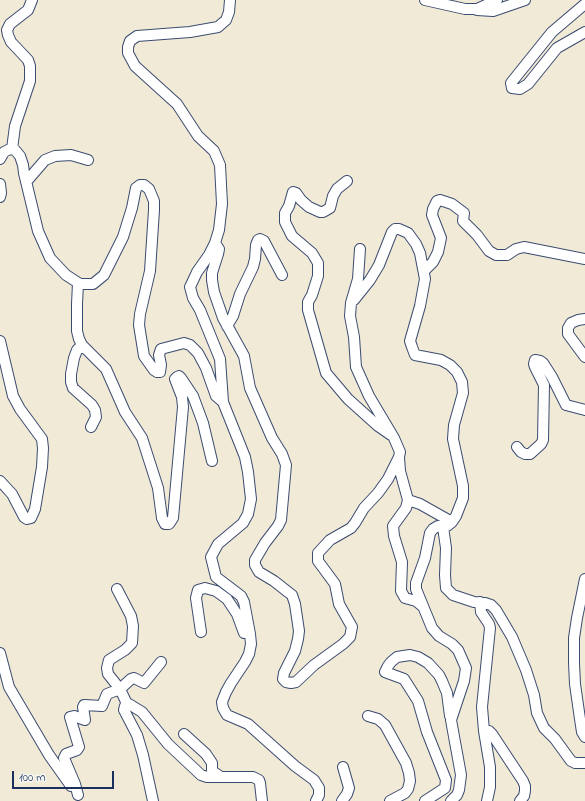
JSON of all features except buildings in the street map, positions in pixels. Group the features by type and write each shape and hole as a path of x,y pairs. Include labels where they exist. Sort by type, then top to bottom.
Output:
{"street":[{"path":"12,149 15,126 29,86 30,66 28,60 11,42 7,30 10,24 28,10 32,0"},
{"path":"230,0 229,12 226,20 218,27 190,32 137,36 130,41 128,53 134,66 177,104 198,136 214,151 220,165 222,204 219,230 209,255 197,272 190,287 193,298 200,310 220,359 223,402 245,457 251,499 248,514 243,523 218,544 211,557 216,577 241,596 244,602 250,634 250,650 245,662 226,692 222,702 223,708 227,715 248,724 290,762 314,780 319,788 319,795 316,801"},
{"path":"425,0 456,8 493,11 525,0"},
{"path":"469,9 477,9 497,0"},
{"path":"585,4 552,32 511,83 512,88 520,89 528,84 557,48 585,32"},
{"path":"0,159 4,152 12,149"},
{"path":"12,149 20,156 38,231 50,258 66,275 78,283 93,284 104,275 122,237 132,208 136,188 140,185 146,186 151,194 154,210 150,271 140,314 139,325 144,356 154,370 160,372 161,365 159,355 161,349 184,343 190,345 198,353 206,368 216,396 223,402"},
{"path":"26,182 45,160 55,156 71,155 88,160"},
{"path":"347,181 337,189 333,196 330,208 324,212 320,212 309,207 296,193 293,192 289,206 285,213 285,222 292,236 312,253 318,263 318,276 312,295 308,302 308,310 326,373 348,399 394,438"},
{"path":"0,184 0,197"},
{"path":"424,271 433,262 438,252 440,238 432,215 437,201 440,200 452,204 464,213 463,221 477,235 489,251 496,256 507,255 524,247 585,259"},
{"path":"351,303 370,280 379,265 391,234 395,229 403,231 412,238 420,253 424,271 424,289 410,341 415,355 441,360 454,368 460,376 463,387 463,393 454,425 453,439 463,486 463,498 456,516 448,524 433,528 430,533 425,558 416,583 416,589 422,606 432,628 458,650 466,668 464,681 450,720"},
{"path":"227,326 233,316 240,294 253,267 258,240 264,241 282,275"},
{"path":"215,243 219,249 212,280 216,299 223,318 244,356 250,388 272,438 282,454 286,465 281,520 255,560 255,565 259,572 288,592 292,596 295,604 299,631 295,651 284,673 283,679 286,682 296,682 314,665 343,644 350,637 352,627 339,604 335,584 318,561 318,553 330,540 351,528 364,508 378,493 388,479 399,457"},
{"path":"360,249 358,279 351,303 350,316 354,337 356,367 369,396 394,438 400,452 400,471 408,500 406,508 393,526 394,536 402,562 401,591 405,598 416,600 422,606"},
{"path":"78,283 77,331 82,345 106,369 112,379 120,401 142,438 158,488 162,518 165,524 170,524 173,518 183,407 182,397 175,380 179,376 193,396 212,461"},
{"path":"585,319 571,323 568,328 568,334 585,357"},
{"path":"0,341 13,396 20,409 42,439 42,467 35,509 31,518 24,518 12,494 0,481"},
{"path":"82,345 74,358 71,382 73,388 92,405 95,410 96,417 92,427"},
{"path":"517,447 521,452 530,454 543,440 544,385 534,367 535,360 543,363 552,377 566,406 585,410"},
{"path":"408,500 420,504 448,524"},
{"path":"448,524 445,575 446,588 453,596 491,605 500,616 512,637 526,670 534,695 537,713 544,728 555,739 571,761 585,764"},
{"path":"585,579 574,638 574,663 575,684 580,720 582,732 585,737"},
{"path":"201,632 196,598 197,592 201,588 212,589 227,599 234,608 241,623 250,650"},
{"path":"117,589 131,616 133,626 132,643 130,646 109,660 107,668 108,674 120,689 126,704 124,710 137,735 153,801"},
{"path":"480,602 480,612 489,624 490,628 482,707 490,767 490,787 488,800"},
{"path":"0,653 9,687 49,755 80,798"},
{"path":"425,801 445,788 446,780 427,732 418,700 404,679 385,672 391,662 397,657 418,657 428,663 439,675 442,681 446,693 461,775 457,795 450,801"},
{"path":"80,798 64,758 66,754 76,750 79,747 70,717 74,716 85,720 83,706 101,707 107,694 120,689 131,678 145,683 161,662"},
{"path":"126,704 132,704 142,712 161,737 200,775 207,777 256,778 260,783 262,801"},
{"path":"368,716 378,719 384,725 406,763 409,773 410,781 408,789 405,793 390,801"},
{"path":"484,731 489,731 492,734 523,781 525,791 524,796 520,801"},
{"path":"184,734 206,754 212,763 212,771 218,773 221,777"},
{"path":"342,801 349,788 343,766"}]}
